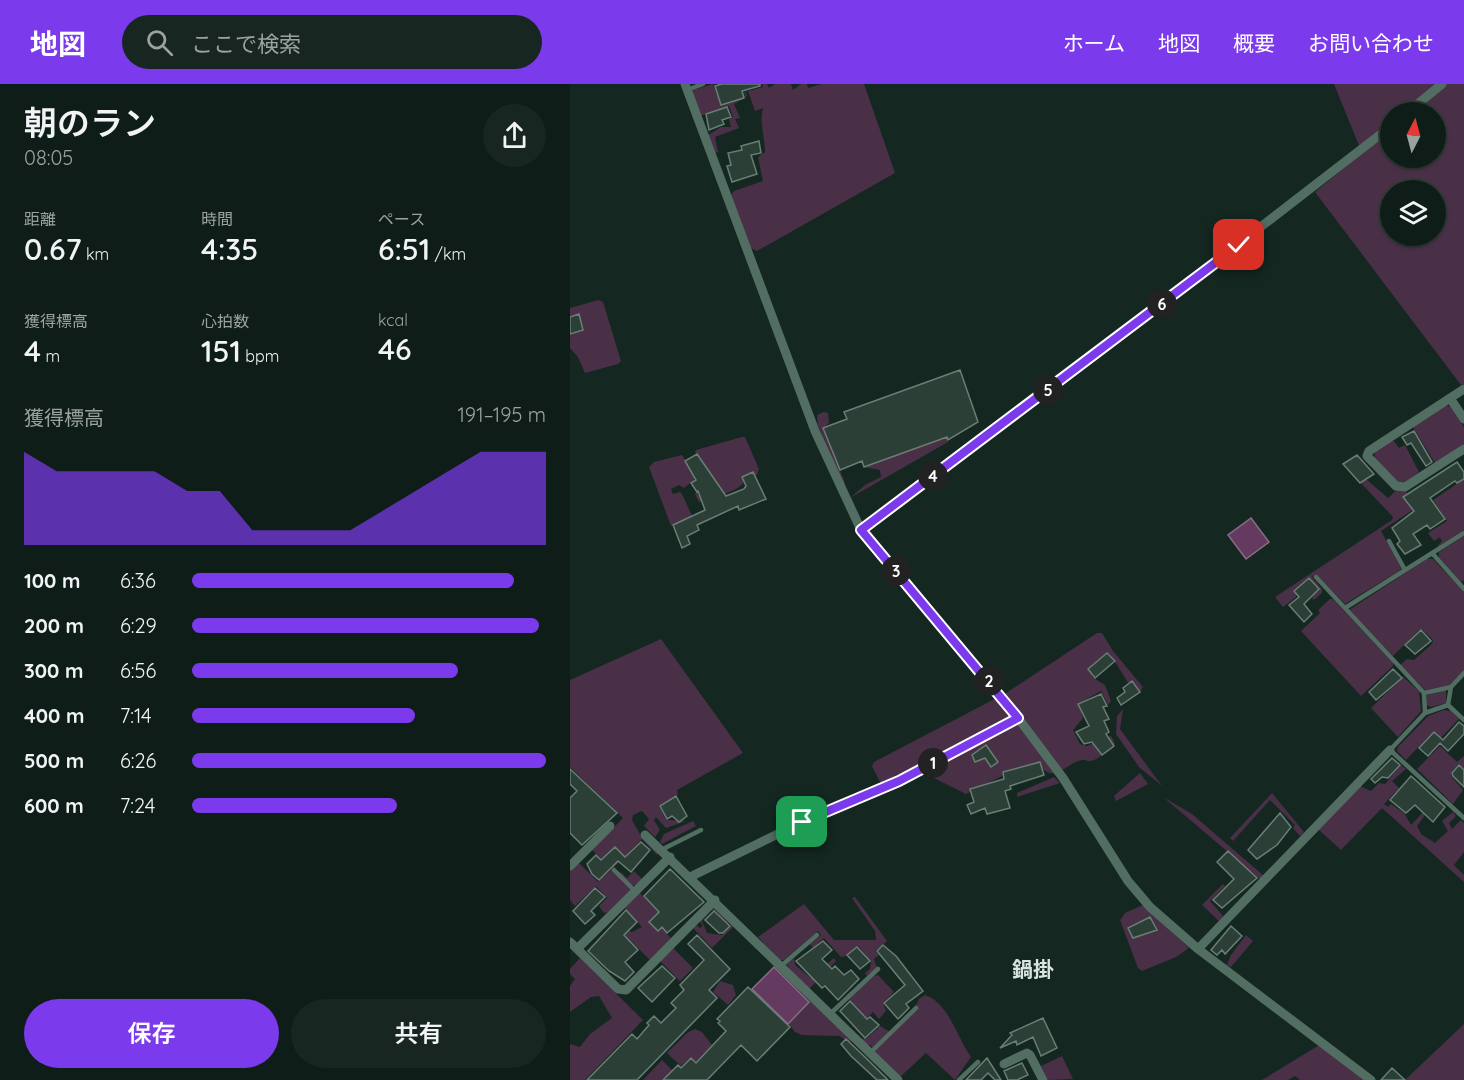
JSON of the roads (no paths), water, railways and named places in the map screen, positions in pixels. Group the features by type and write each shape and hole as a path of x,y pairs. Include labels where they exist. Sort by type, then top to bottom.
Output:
{"street":[{"path":"1420,102 1442,84"},
{"path":"686,87 815,430 861,530 1018,718 1063,778 1128,880 1150,907 1198,949 1371,1080"},
{"path":"861,530 1091,358 1380,135"},
{"path":"1464,389 1369,451 1367,456 1396,486 1405,487 1464,449"},
{"path":"1450,398 1464,419"},
{"path":"690,877 802,822 899,781 1018,718"},
{"path":"1198,949 1390,750"},
{"path":"570,866 610,826"},
{"path":"645,835 715,900 898,1080"},
{"path":"670,857 573,945 618,989 626,990 715,900"},
{"path":"1004,1064 1027,1053 1043,1080"}],"lane":[{"path":"686,87 704,84"},
{"path":"1345,608 1464,533"},
{"path":"1389,541 1405,570"},
{"path":"1432,553 1464,589"},
{"path":"1316,577 1424,693 1425,713"},
{"path":"1448,705 1451,687 1464,673"},
{"path":"1424,693 1451,687"},
{"path":"1448,705 1425,713 1390,750 1464,818"},
{"path":"1448,705 1464,720"},
{"path":"661,850 700,830"},
{"path":"614,870 635,891"},
{"path":"781,966 817,935"},
{"path":"831,1014 878,969"},
{"path":"870,1053 916,1008"},
{"path":"958,1080 978,1062"}],"district":[{"name":"鍋掛","path":"1033,969"}]}
